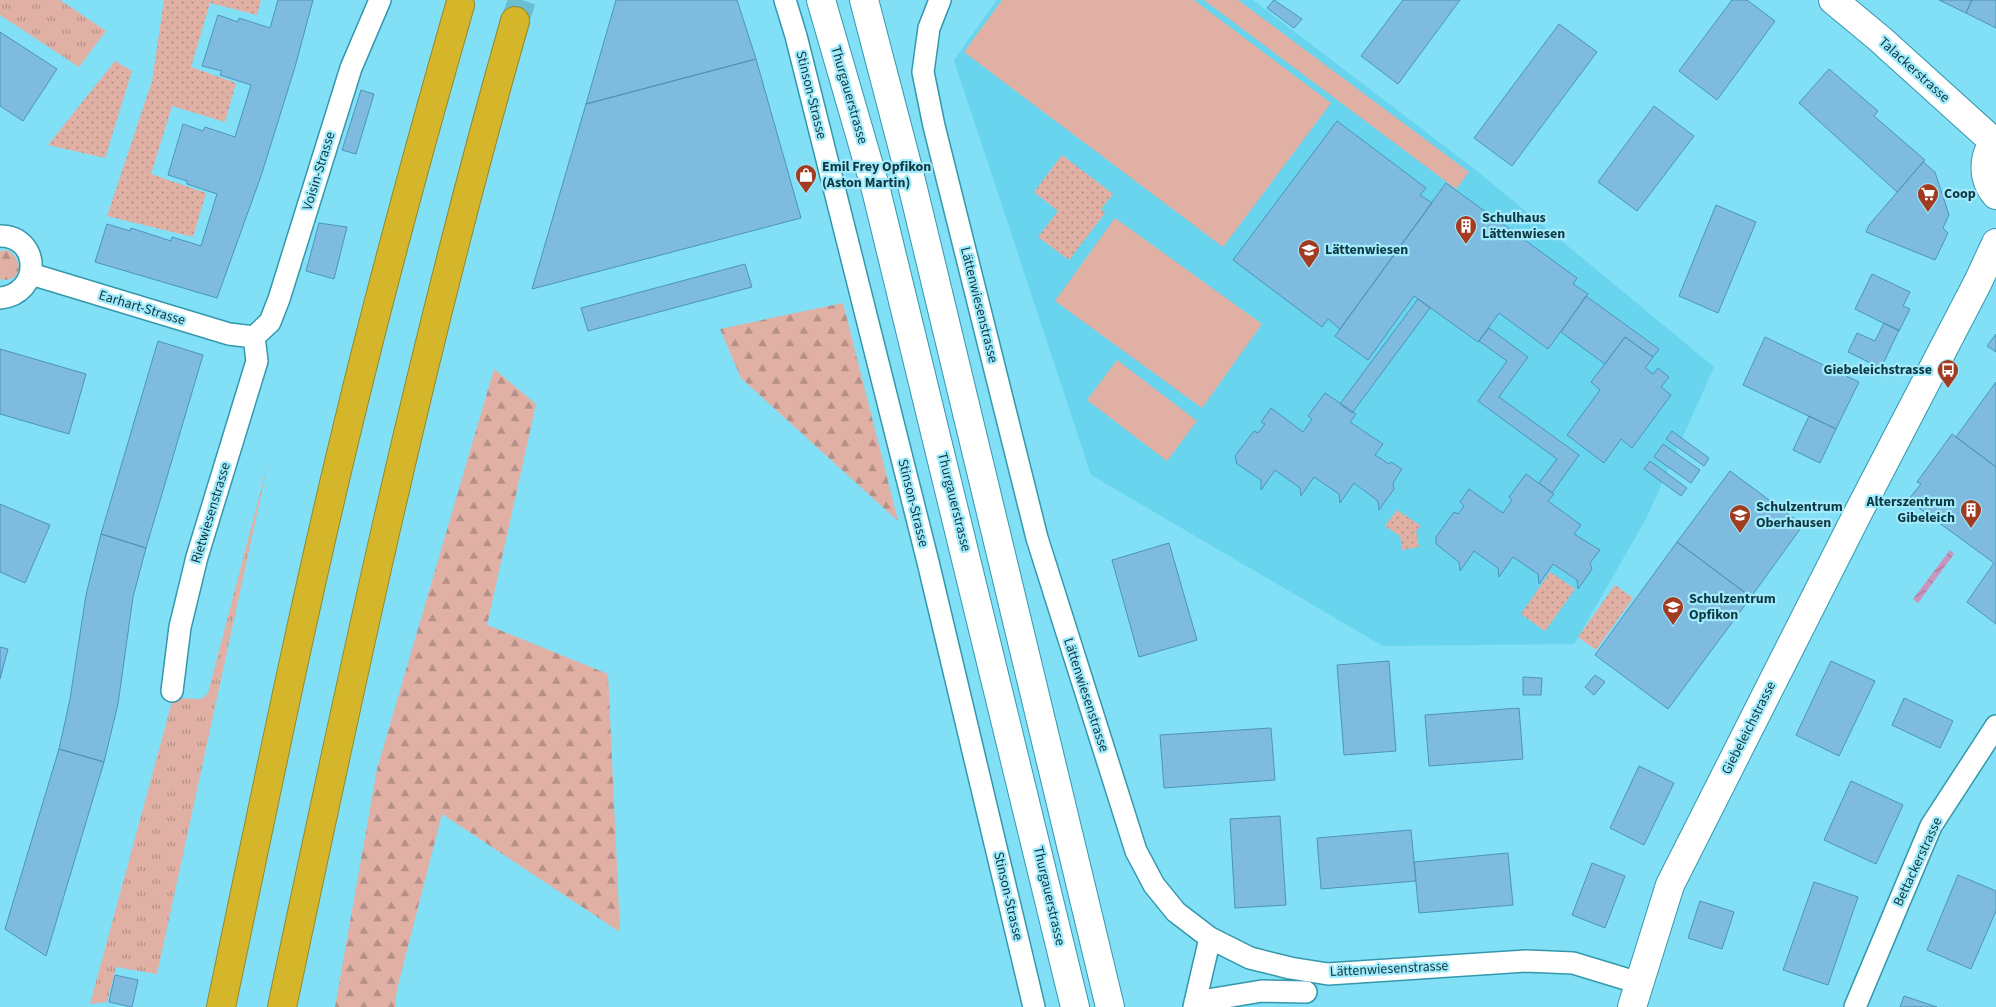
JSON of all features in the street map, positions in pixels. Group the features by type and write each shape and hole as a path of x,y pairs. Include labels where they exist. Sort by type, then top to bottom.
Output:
{"highway":[{"path":"221,1007 283,710 347,428 416,160 460,5"},
{"path":"282,1007 402,451 471,175 515,21"}],"main road":[{"name":"Thurgauerstrasse","path":"821,0 876,190 1075,1007"},
{"path":"864,0 909,172 1110,1007"},
{"name":"Talackerstrasse","path":"1833,0 1880,38 1995,141"},
{"path":"1995,141 1988,153 1985,165 1986,178 1996,195"},
{"name":"Giebeleichstrasse","path":"1635,995 1670,885 1860,509 1970,299 1996,243"}],"street":[{"name":"Voisin-Strasse","path":"254,337 270,322 279,299 351,68 380,0"},
{"name":"Stinson-Strasse","path":"785,0 796,36 926,552 1034,1007"},
{"name":"Lättenwiesenstrasse","path":"940,0 929,28 923,72 934,126 1037,538 1136,851 1154,885 1176,912 1210,938 1250,958 1290,968 1328,974 1526,961 1573,963 1635,995"},
{"path":"0,236 13,238 22,244 30,258 31,274 20,291 11,296 0,298"},
{"name":"Earhart-Strasse","path":"31,274 229,334 254,337"},
{"name":"Rietwiesenstrasse","path":"172,691 180,627 197,557 257,361 254,337"},
{"name":"Bettackerstrasse","path":"1855,1007 1931,826 1996,726"},
{"path":"1210,938 1195,1005 1262,991 1306,992"}],"shaded area":[{"name":"Lättenwiesen","path":"997,0 1253,0 1477,171 1714,367 1646,519 1574,644 1383,646 1091,475 954,60"}],"green space":[{"path":"0,0 60,0 106,31 79,67 0,15"},
{"path":"164,0 261,0 257,15 210,3 191,67 236,83 225,122 172,106 151,174 206,193 193,237 107,216 152,81"},
{"path":"1002,0 1194,0 1331,103 1223,247 964,52"},
{"path":"1204,0 1238,0 1469,172 1456,189"},
{"path":"115,61 132,71 105,158 48,145"},
{"path":"1062,155 1113,194 1101,209 1105,213 1069,260 1038,237 1058,211 1034,192"},
{"path":"1115,218 1262,324 1202,408 1055,301"},
{"path":"7,250 17,260 19,265 16,275 7,280 0,279 0,251"},
{"path":"843,303 898,521 741,378 720,329"},
{"path":"1117,360 1197,421 1167,461 1087,400"},
{"path":"494,369 536,404 487,625 608,674 620,932 442,814 397,989 395,1007 335,1007 377,769"},
{"path":"268,463 157,974 116,967 107,1002 90,1004 173,698 202,699 208,693"},
{"path":"1397,510 1421,526 1416,531 1419,547 1402,550 1400,536 1385,526"},
{"path":"1550,572 1575,589 1545,631 1521,614"},
{"path":"1615,585 1633,598 1596,650 1578,637"}],"water":[{"path":"1950,550 1954,554 1918,603 1913,599"}],"building":[{"path":"278,0 313,0 295,67 261,176 217,298 95,262 107,224 130,231 131,228 171,241 172,237 201,246 217,194 187,184 187,181 168,175 183,124 203,131 205,127 235,137 251,85 220,75 222,71 202,66 218,15 238,22 239,18 270,28"},
{"path":"616,0 737,0 756,59 586,104"},
{"path":"1274,0 1302,19 1294,28 1267,8"},
{"path":"1403,0 1460,0 1398,84 1361,56"},
{"path":"1732,0 1747,0 1775,21 1717,100 1679,71"},
{"path":"1939,0 1972,0 1966,13"},
{"path":"1972,0 1996,0 1996,28 1966,13"},
{"path":"1559,24 1597,52 1512,166 1474,138"},
{"path":"0,32 57,69 23,121 0,106"},
{"path":"756,59 801,218 532,289 586,104"},
{"path":"1829,69 1878,111 1874,116 1925,160 1897,192 1799,103"},
{"path":"361,90 374,94 356,154 342,150"},
{"path":"1654,106 1694,136 1637,211 1598,182"},
{"path":"1337,121 1426,188 1420,195 1432,203 1340,329 1328,319 1322,327 1233,260"},
{"path":"1923,162 1935,172 1949,215 1943,228 1948,233 1935,260 1866,232 1869,225"},
{"name":"Schulhaus Lättenwiesen","path":"1446,183 1577,278 1573,284 1588,294 1548,349 1499,313 1478,342 1414,296 1368,360 1335,336"},
{"path":"1716,205 1756,222 1718,313 1679,296"},
{"path":"319,223 347,227 334,279 306,271"},
{"path":"745,264 752,287 588,331 581,308"},
{"path":"1872,274 1910,292 1903,306 1910,309 1899,331 1855,309"},
{"path":"1586,296 1659,349 1653,357 1625,337 1605,364 1561,332"},
{"path":"1418,299 1430,308 1352,413 1340,404"},
{"path":"1884,323 1899,330 1881,368 1848,352 1857,333 1875,341"},
{"path":"1489,328 1528,357 1499,397 1579,455 1552,493 1539,483 1557,459 1478,401 1507,361 1479,341"},
{"path":"1996,334 1996,352 1987,346"},
{"path":"1625,337 1653,357 1645,368 1653,374 1658,368 1669,377 1661,387 1671,395 1632,448 1621,439 1604,463 1567,435 1600,390 1591,382"},
{"path":"1765,337 1859,382 1836,429 1743,385"},
{"path":"158,341 203,355 146,548 101,534"},
{"path":"0,349 86,374 69,434 0,414"},
{"path":"1996,382 1996,467 1956,437"},
{"path":"1325,393 1356,414 1350,422 1383,444 1375,455 1389,464 1391,462 1402,469 1393,483 1394,489 1379,510 1378,501 1354,483 1340,503 1339,494 1314,477 1301,496 1300,488 1275,470 1261,490 1261,480 1237,464 1235,456 1254,431 1258,433 1265,424 1261,422 1271,408 1303,432 1312,419 1308,416"},
{"path":"1809,416 1836,429 1820,463 1793,450"},
{"path":"1672,431 1709,458 1704,466 1666,439"},
{"name":"Alterszentrum Gibeleich","path":"1952,434 1996,467 1996,624 1967,602 1994,563 1908,500 1921,484 1917,482"},
{"path":"1663,444 1700,470 1691,483 1654,457"},
{"path":"1650,461 1687,488 1681,496 1644,469"},
{"name":"Schulzentrum Oberhausen","path":"1730,471 1803,525 1751,597 1677,542"},
{"path":"1526,474 1554,494 1548,501 1581,525 1574,534 1600,550 1590,563 1592,569 1578,589 1577,580 1553,564 1539,584 1538,574 1513,557 1499,577 1498,568 1474,551 1460,571 1459,562 1436,544 1436,537 1454,512 1458,514 1464,506 1460,502 1469,489 1503,513 1512,500 1509,497"},
{"path":"0,504 50,525 25,583 0,572"},
{"path":"101,534 146,548 133,597 118,704 104,762 59,749 70,699 86,595"},
{"name":"Schulzentrum Opfikon","path":"1677,542 1751,597 1668,709 1595,655"},
{"path":"1169,543 1197,640 1139,657 1112,560"},
{"path":"0,647 8,649 0,679"},
{"path":"1389,661 1396,751 1344,755 1337,665"},
{"path":"1831,661 1875,681 1839,756 1796,735"},
{"path":"1595,675 1605,682 1594,695 1585,687"},
{"path":"1523,677 1542,678 1541,695 1523,695"},
{"path":"1904,698 1953,721 1940,748 1892,725"},
{"path":"1519,708 1523,759 1429,766 1425,715"},
{"path":"1271,728 1275,780 1164,788 1160,735"},
{"path":"59,749 104,762 46,956 5,929"},
{"path":"1639,766 1674,783 1644,845 1610,828"},
{"path":"1851,781 1903,805 1876,864 1824,840"},
{"path":"1280,816 1286,905 1235,908 1230,819"},
{"path":"1411,830 1416,881 1321,889 1317,838"},
{"path":"1508,853 1513,905 1419,913 1414,862"},
{"path":"1592,863 1625,876 1605,928 1572,915"},
{"path":"1958,875 1996,891 1996,911 1971,969 1927,950"},
{"path":"1814,882 1858,897 1828,985 1783,970"},
{"path":"1700,901 1734,912 1722,949 1688,938"},
{"path":"115,975 138,980 132,1007 109,1002"},
{"path":"1904,996 1937,1007 1900,1007"}],"tunnel":[{"path":"515,21 522,0"}],"place":[{"name":"Emil Frey Opfikon (Aston Martin)","path":"806,194"},
{"name":"Coop","path":"1928,213"},
{"name":"Schulhaus Lättenwiesen","path":"1466,245"},
{"name":"Lättenwiesen","path":"1309,269"},
{"name":"Giebeleichstrasse","path":"1948,389"},
{"name":"Alterszentrum Gibeleich","path":"1971,529"},
{"name":"Schulzentrum Oberhausen","path":"1740,534"},
{"name":"Schulzentrum Opfikon","path":"1673,626"}]}
